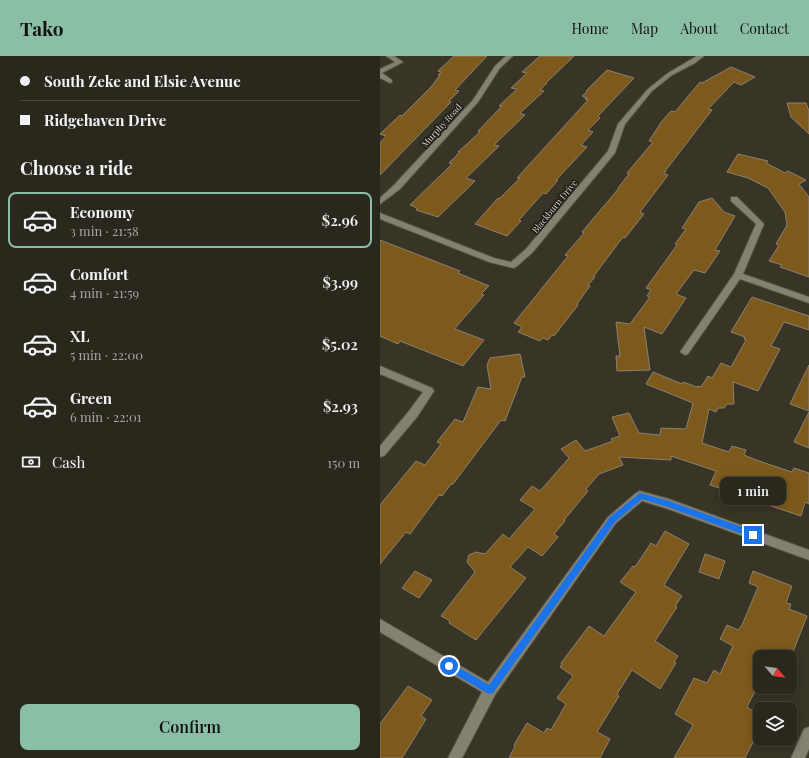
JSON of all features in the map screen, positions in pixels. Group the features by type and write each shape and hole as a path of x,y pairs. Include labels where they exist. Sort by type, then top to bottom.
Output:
{"street":[{"path":"380,72 400,62 388,56"},
{"name":"Murphy Road","path":"380,202 397,187 476,101 497,67 510,56"},
{"name":"Blackburn Drive","path":"380,216 492,260 513,265 529,251 612,151 622,124 650,90 670,74 701,56"},
{"path":"380,75 390,81"},
{"path":"685,352 738,275 760,224 734,199"},
{"path":"738,275 809,300"},
{"path":"380,370 429,391 413,414 380,453"},
{"path":"455,758 490,690 612,520 640,496 669,504 809,555"},
{"path":"380,625 490,690"},
{"path":"798,758 809,734"}],"building":[{"path":"454,56 487,56 455,90 459,91 449,101 451,102 380,175 380,143 386,136 380,134 400,115 402,116 431,87 440,75 438,75 441,72 438,71"},
{"path":"540,56 574,56 540,90 544,91 520,113 525,115 494,145 499,146 466,178 475,181 438,217 416,210 417,208 410,205 452,164 449,163 460,152 458,152 480,132 478,131 502,106 499,106 517,89 511,88 527,73 522,72"},
{"path":"731,67 755,77 741,85 734,82 708,109 712,110 666,170 664,174 668,175 640,212 644,214 625,238 623,237 593,277 595,277 588,285 590,286 577,304 578,305 554,336 552,335 548,340 543,338 540,341 518,332 522,327 514,323 568,256 565,255 584,233 582,232 619,188 629,174 627,173 653,142 649,141 662,121 671,111 675,112 700,82 702,83"},
{"path":"607,70 634,78 598,116 600,118 588,130 593,132 581,145 587,147 556,180 558,180 546,194 543,193 507,236 475,224 498,198 499,199 520,178 517,178 588,100 582,96"},
{"path":"787,103 806,103 809,111 809,134 791,117"},
{"path":"738,154 768,161 766,163 785,173 788,171 806,180 799,184 809,197 809,277 780,267 782,265 769,261 779,245 776,244 787,225 785,212 768,188 748,178 727,172"},
{"path":"712,198 724,212 735,216 715,250 720,251 705,273 694,270 676,294 686,298 662,334 644,327 650,370 617,371 616,356 620,356 616,322 630,324 650,297 647,296 651,290 646,288 677,245 675,244 686,229 682,228 699,202"},
{"path":"380,240 460,271 458,273 489,286 481,294 484,295 455,329 484,340 463,366 400,341 398,344 380,336"},
{"path":"752,297 809,316 809,330 784,322 771,346 780,349 758,391 733,382 734,404 727,404 724,408 718,408 716,412 709,409 702,443 729,452 732,446 746,450 744,455 759,461 792,472 794,468 809,473 809,504 805,502 801,516 756,501 761,488 735,480 731,492 710,485 716,471 671,456 671,460 619,457 623,465 599,474 586,489 588,491 554,534 558,537 542,556 528,547 510,567 526,578 476,640 449,623 450,621 441,616 475,572 467,562 469,555 476,552 485,554 503,534 509,539 535,509 520,500 532,486 540,491 569,458 561,449 576,440 585,451 613,441 611,439 620,436 612,417 629,413 639,433 660,435 661,428 686,429 693,403 646,384 653,372 682,384 683,382 701,387 708,376 712,378 721,363 731,367 746,340 744,339 745,337 731,332"},
{"path":"520,354 525,377 522,377 505,421 501,420 453,484 451,484 442,496 439,495 410,534 406,532 380,564 380,505 416,461 425,465 441,444 437,442 455,419 463,422 478,387 491,389 487,365 490,358"},
{"path":"809,365 809,411 790,404"},
{"path":"809,412 809,448 794,442"},
{"path":"665,531 689,544 664,585 682,596 675,606 677,607 655,641 678,656 674,662 676,663 660,689 632,670 617,694 619,696 597,732 610,739 600,758 509,758 515,746 514,745 527,723 544,733 547,728 551,730 566,704 557,698 573,676 560,667 562,664 561,663 589,626 604,636 636,592 620,582 633,566 635,567 651,543 656,546"},
{"path":"705,554 725,561 719,579 699,572"},
{"path":"415,571 432,580 419,598 402,588"},
{"path":"753,571 792,586 786,603 791,604 789,609 807,616 794,650 753,650 754,694 747,707 753,711 753,742 745,758 674,758 693,725 675,714 694,678 707,683 714,670 720,674 733,646 720,639 727,625 738,630 742,625 758,587 749,583"},
{"path":"408,686 432,700 421,716 426,719 402,758 380,758 380,724"}],"route":[{"path":"449,666 490,690 612,520 640,496 669,504 753,535"}]}
